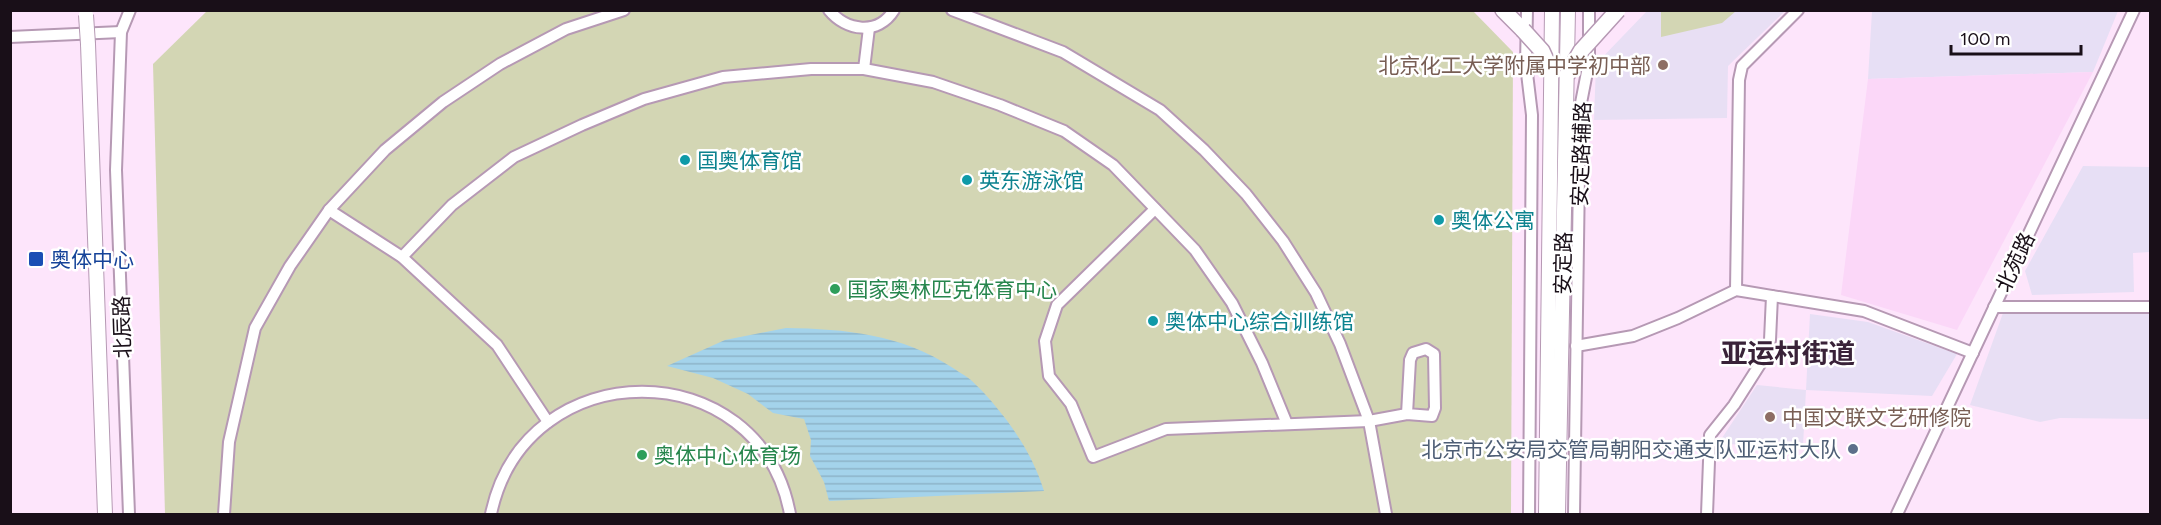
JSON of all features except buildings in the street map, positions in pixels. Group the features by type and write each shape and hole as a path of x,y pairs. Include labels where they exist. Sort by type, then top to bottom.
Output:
{"highway":[{"path":"1503,10 1542,51 1559,74 1618,10"}],"main road":[{"name":"安定路","path":"1552,10 1559,74 1567,96 1558,514"},
{"name":"安定路","path":"1546,514 1551,95 1559,74 1568,10"},
{"name":"北辰路","path":"87,12 105,514"}],"street":[{"path":"10,37 121,32 130,10"},
{"path":"224,511 229,442 255,328 290,266 329,210 385,150 443,102 500,64 566,29 624,10"},
{"path":"829,10 836,19 857,28 869,28 881,24 894,10"},
{"path":"952,10 1063,52 1160,110 1204,150 1246,194 1283,241 1316,293 1340,344 1369,421 1385,514"},
{"path":"1527,10 1526,66 1532,115 1529,514"},
{"name":"安定路辅路","path":"1574,514 1580,108 1589,62 1589,10"},
{"path":"1736,290 1739,80 1742,66 1798,10"},
{"name":"北苑路","path":"1897,514 2133,10"},
{"path":"864,69 869,28"},
{"name":"北辰路","path":"121,32 116,170 129,514"},
{"path":"402,257 452,205 514,157 582,124 644,99 723,77 811,69 864,69 933,82 1000,105 1064,131 1113,165 1195,250 1232,303 1262,363 1287,424"},
{"path":"1155,209 1057,306 1045,341 1049,376 1071,404 1093,457 1166,429 1369,421 1407,414 1432,416 1435,408 1434,354 1426,350 1413,353 1410,360 1407,414"},
{"path":"329,210 402,257 497,345 548,422"},
{"path":"1576,346 1633,336 1678,318 1736,290 1864,311 1973,352"},
{"path":"1707,514 1710,435 1734,405 1762,361 1770,340 1772,296"},
{"path":"1994,307 2151,307"},
{"path":"491,514 496,495 511,462 522,447 548,422 581,403 617,393 656,392 693,400 727,418 755,443 776,474 790,514"}],"shaded area":[{"path":"1872,10 2118,11 2093,72 1868,79"},
{"name":"北京化工大学附属中学初中部","path":"1647,11 1785,11 1728,66 1727,118 1594,120 1596,64"},
{"path":"2093,72 1957,330 1841,295 1868,79"},
{"path":"2083,166 2150,167 2150,252 2133,253 2134,292 2032,295 2025,271"},
{"path":"2003,313 2150,313 2150,419 2060,418 2040,422 1970,405"},
{"path":"1810,314 1868,322 1957,354 1932,396 1806,390"},
{"name":"中国文联文艺研修院","path":"1757,385 1806,390 1803,446 1718,444"}],"green space":[{"name":"国家奥林匹克体育中心","path":"208,10 1473,11 1513,52 1511,514 165,514 153,64"},
{"path":"1661,10 1736,11 1722,23 1661,37"}],"water":[{"path":"786,328 851,332 893,341 933,357 953,368 973,382 1008,422 1029,455 1044,491 829,501 824,482 810,456 811,440 804,419 773,413 748,394 713,378 667,366 725,340"}],"place":[{"name":"北京化工大学附属中学初中部","path":"1663,65"},
{"name":"国奥体育馆","path":"685,160"},
{"name":"英东游泳馆","path":"967,180"},
{"name":"奥体公寓","path":"1439,220"},
{"name":"奥体中心","path":"36,259"},
{"name":"国家奥林匹克体育中心","path":"835,289"},
{"name":"奥体中心综合训练馆","path":"1153,321"},
{"name":"中国文联文艺研修院","path":"1770,417"},
{"name":"北京市公安局交管局朝阳交通支队亚运村大队","path":"1853,449"},
{"name":"奥体中心体育场","path":"642,455"}],"district":[{"name":"亚运村街道","path":"1788,353"}]}
